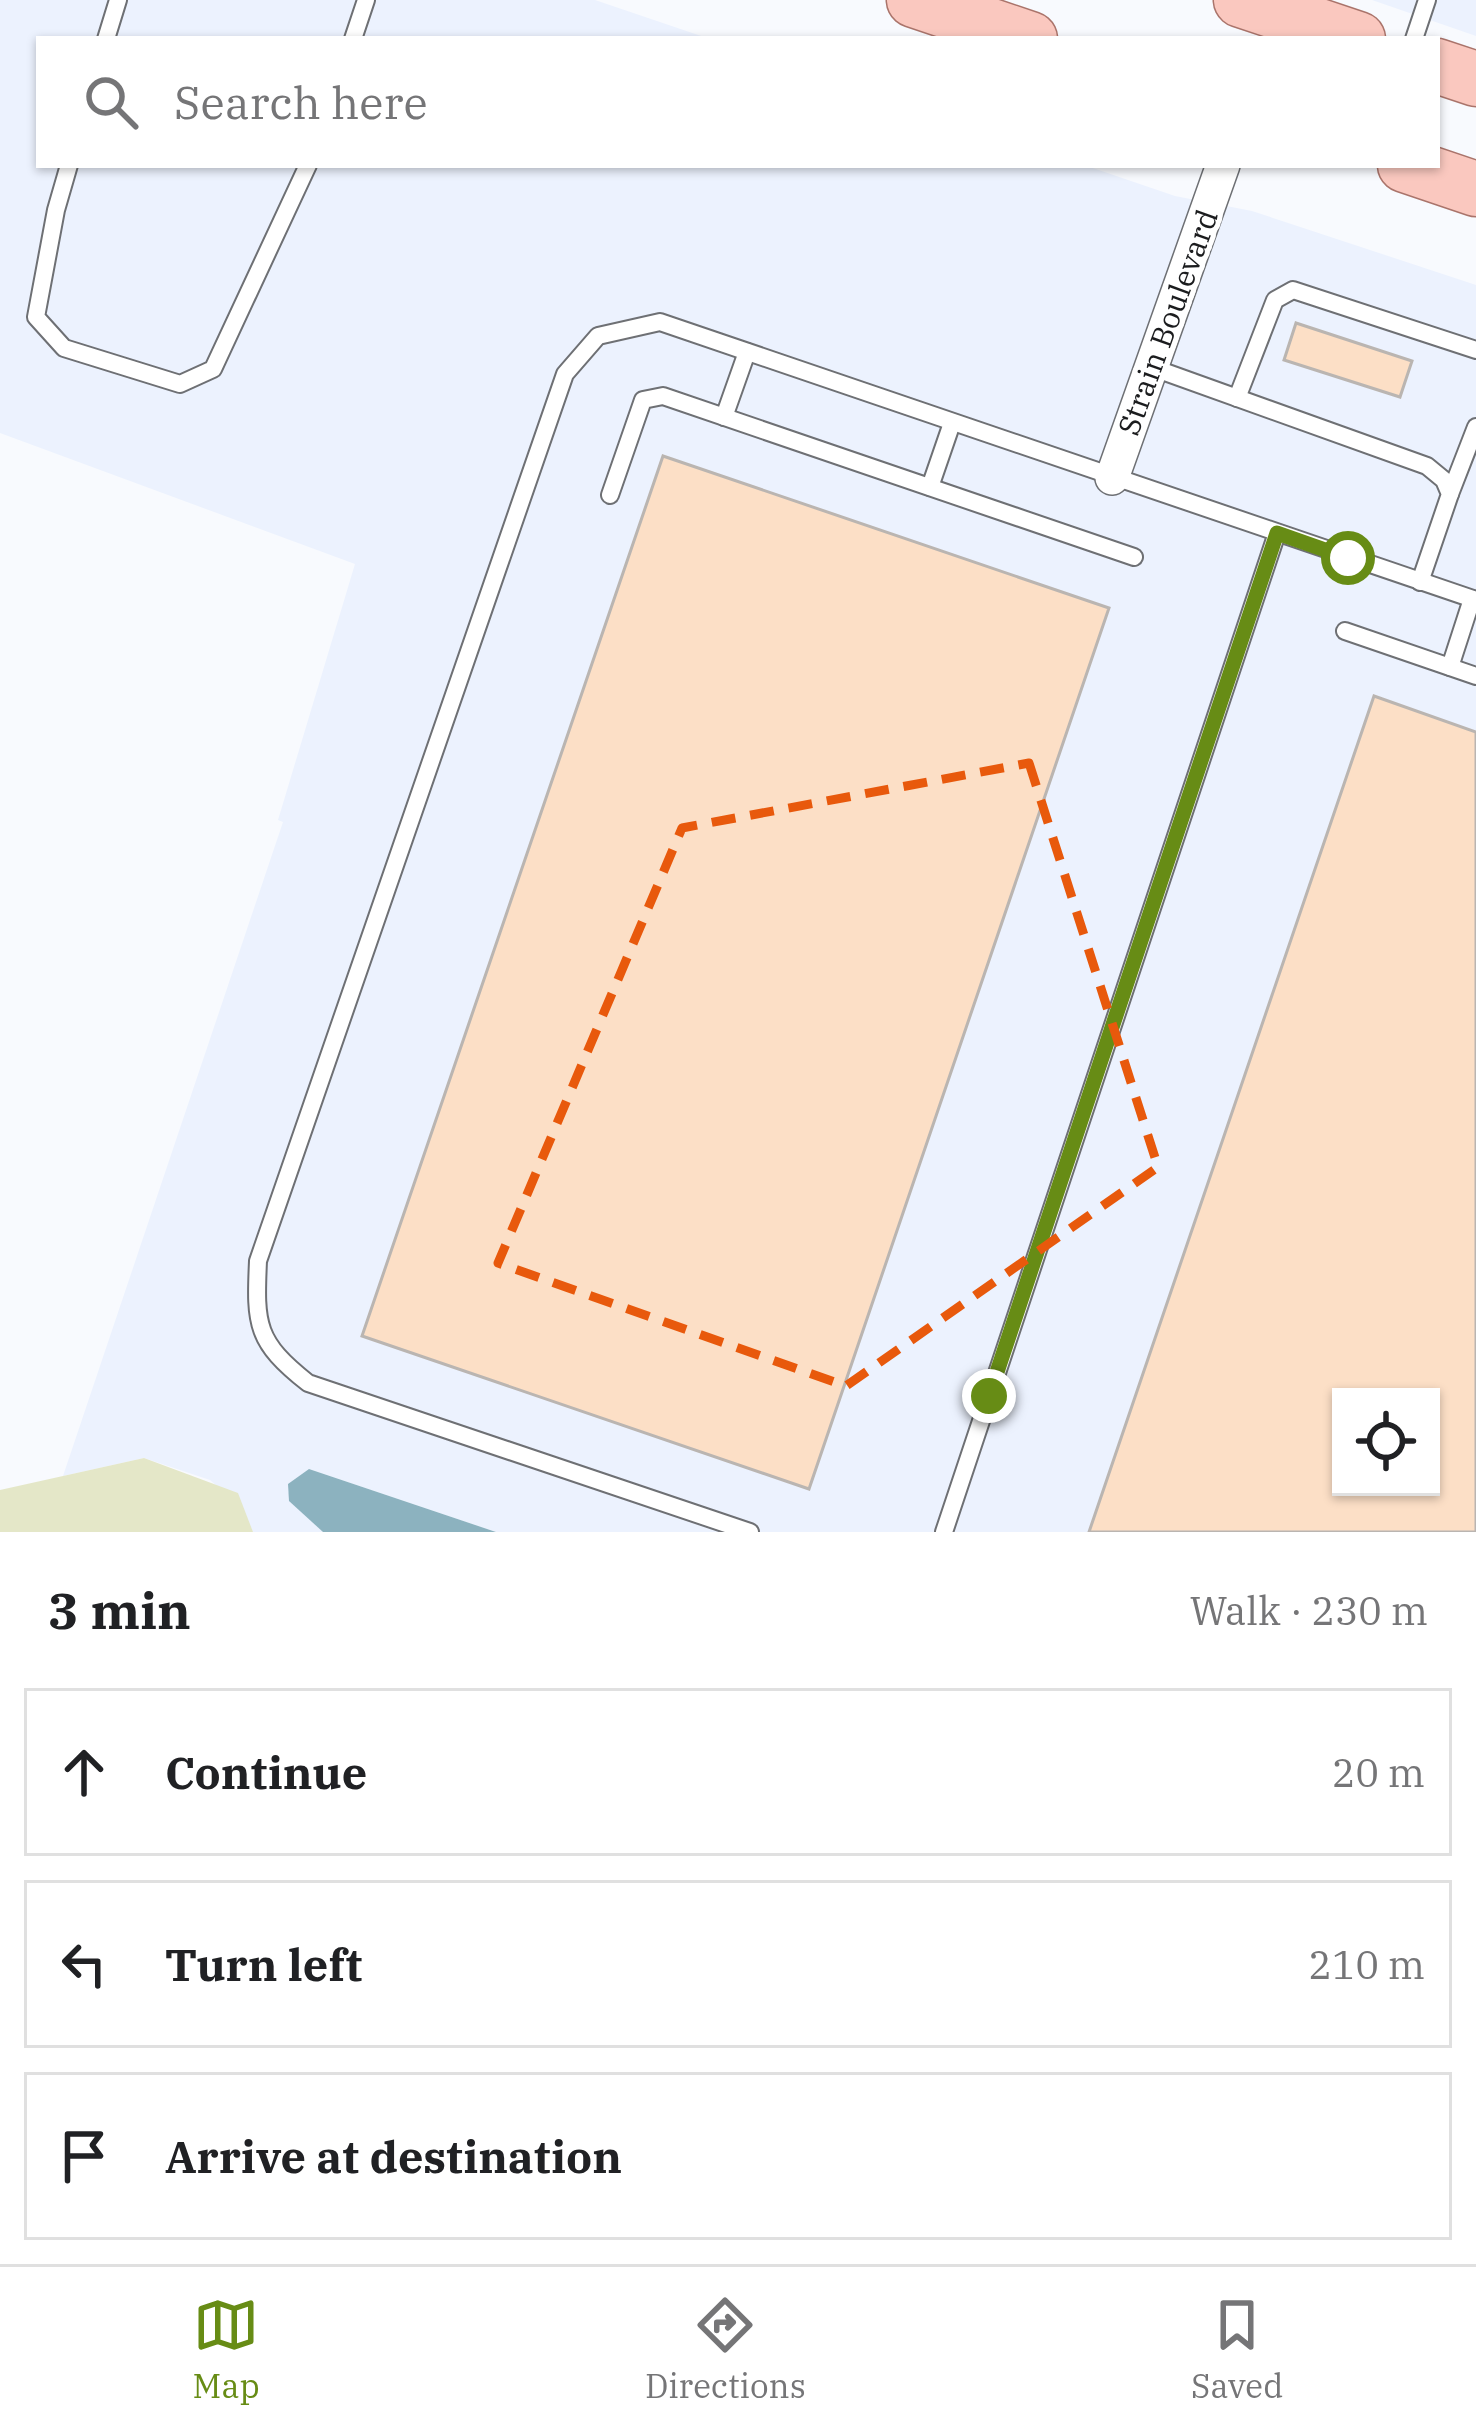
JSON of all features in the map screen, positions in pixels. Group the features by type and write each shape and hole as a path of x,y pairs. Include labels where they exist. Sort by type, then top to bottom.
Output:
{"main road":[{"path":"914,0 1021,36"},
{"path":"1256,12 1347,36"},
{"path":"1440,67 1476,79"},
{"path":"1415,168 1476,189"}],"street":[{"name":"Strain Boulevard","path":"1112,478 1222,168"}],"lane":[{"path":"107,36 118,0"},
{"path":"354,36 366,0"},
{"path":"1415,36 1427,0"},
{"path":"68,168 36,317 64,348 180,384 213,369 307,168"},
{"path":"1237,398 1275,300 1293,290 1476,350"},
{"path":"750,1532 308,1383 272,1355 256,1312 258,1261 565,374 598,336 660,322 1474,600 1450,667"},
{"path":"724,417 747,352"},
{"path":"1151,368 1427,466 1444,480 1450,494"},
{"path":"610,495 643,400 663,396 1134,557"},
{"path":"930,487 952,423"},
{"path":"1420,582 1476,427"},
{"path":"944,1532 1277,533"},
{"path":"1345,631 1476,676"}],"highlighted area":[{"path":"1029,763 1158,1167 846,1386 498,1263 682,828"}],"shaded area":[{"path":"0,0 595,0 701,36 36,36 36,168 1093,168 1175,196 1252,211 1476,285 1476,1532 496,1532 309,1469 289,1500 323,1532 253,1532 241,1507 210,1480 144,1458 63,1476 283,822 278,820 355,564 0,433"},
{"path":"1372,0 1476,0 1476,36"}],"green space":[{"path":"144,1458 238,1493 253,1532 0,1532 0,1490"}],"water":[{"path":"309,1469 496,1532 323,1532 289,1501 288,1484"}],"building":[{"path":"1296,323 1412,361 1400,397 1284,360"},
{"path":"663,456 1109,608 809,1489 362,1336"},
{"path":"1374,696 1476,732 1476,1532 1089,1532"}],"route":[{"path":"989,1396 1277,533 1348,558"}]}
